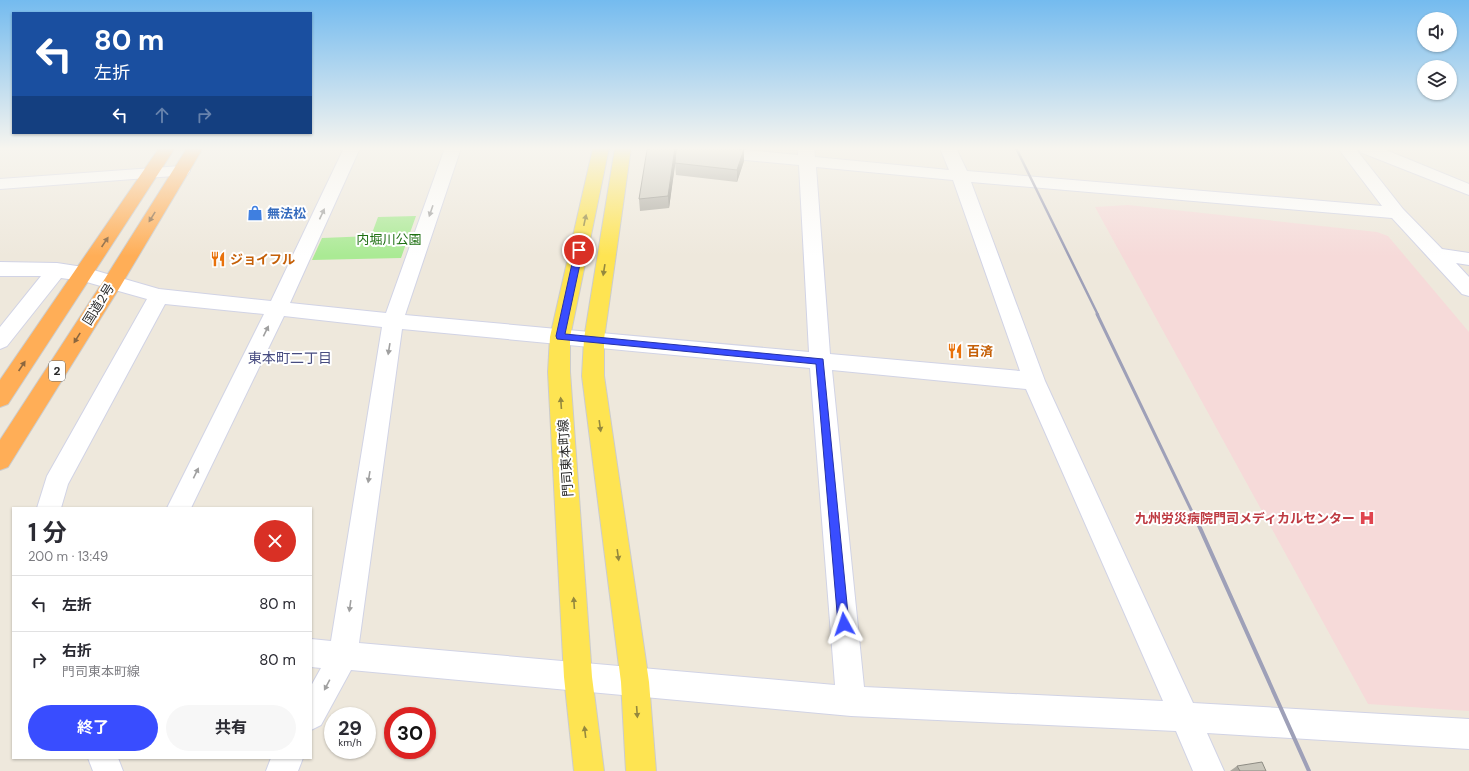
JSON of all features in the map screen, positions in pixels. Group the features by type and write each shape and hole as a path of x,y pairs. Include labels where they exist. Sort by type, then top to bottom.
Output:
{"highway":[{"path":"0,398 144,184"},
{"name":"国道2号","path":"0,460 173,184"}],"main road":[{"name":"門司東本町線","path":"589,771 578,677 559,372 560,336 593,184"},
{"path":"618,184 594,340 593,376 635,682 641,771"}],"street":[{"path":"179,507 278,307 335,184"},
{"path":"312,713 343,656 393,321 441,184"},
{"path":"808,184 820,361 851,702"},
{"path":"963,184 1034,381 1209,771"},
{"path":"1054,184 1397,213"},
{"path":"1374,184 1397,213 1469,289"},
{"path":"1454,184 1469,190"},
{"path":"1436,254 1469,260"},
{"path":"0,269 57,270 83,274 159,296 278,307 393,321 1034,381"},
{"path":"0,341 57,270"},
{"path":"49,507 56,483 159,296"},
{"path":"312,653 851,702 1185,717 1469,734"},
{"path":"103,759 108,771"},
{"path":"281,771 287,759"}],"shaded area":[{"name":"九州労災病院門司メディカルセンター","path":"1128,205 1377,232 1388,236 1469,332 1469,711 1368,704 1095,207"}],"green space":[{"name":"内堀川公園","path":"416,216 401,258 312,260 322,238 371,236 378,217"}],"building":[{"path":"641,184 670,184 668,196 639,199"},
{"path":"1262,762 1266,771 1240,771 1237,766"}],"railway":[{"path":"1034,184 1098,315"},
{"path":"1097,314 1196,520"},
{"path":"1196,519 1309,771"}],"place":[{"name":"無法松","path":"255,213"},
{"name":"ジョイフル","path":"218,259"},
{"name":"百済","path":"955,351"},
{"name":"九州労災病院門司メディカルセンター","path":"1367,518"}],"district":[{"name":"東本町二丁目","path":"290,358"}],"route":[{"path":"579,250 560,336 820,361 844,624"}]}
